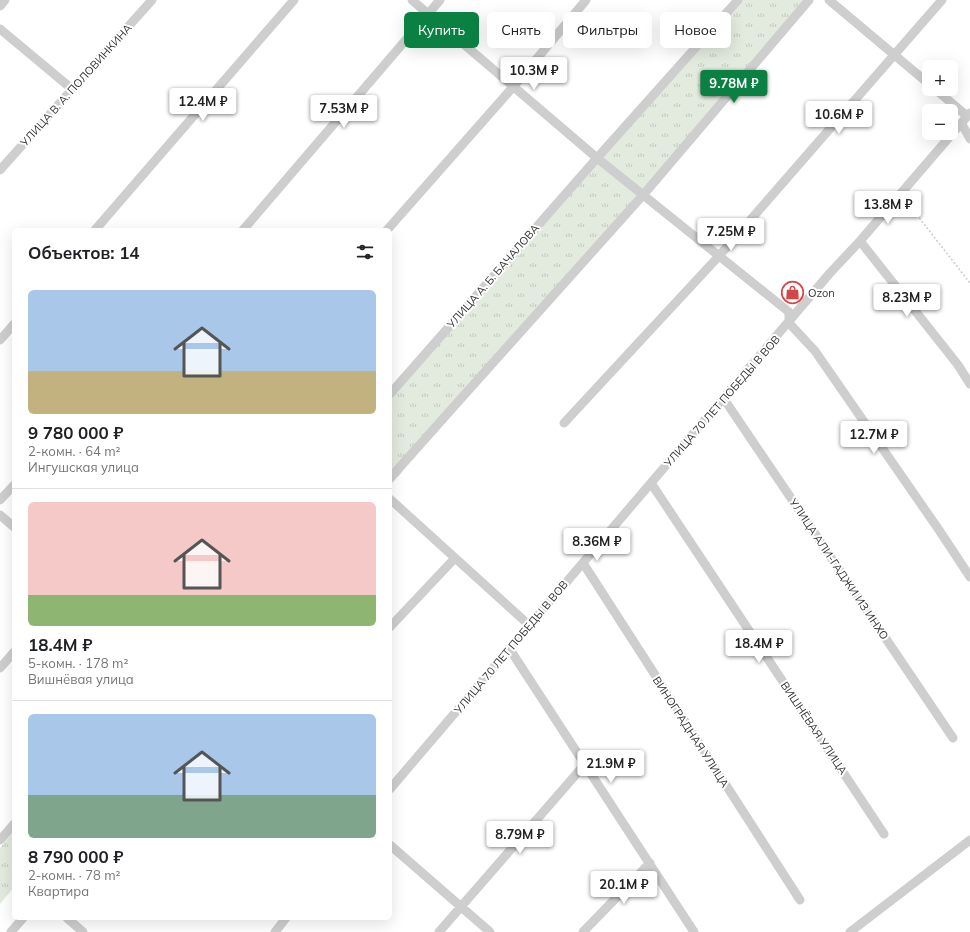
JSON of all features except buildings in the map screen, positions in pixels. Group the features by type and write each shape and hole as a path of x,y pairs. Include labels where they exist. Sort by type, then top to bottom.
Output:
{"street":[{"path":"0,6 5,0"},
{"name":"УЛИЦА В. А. ПОЛОВИНКИНА","path":"0,170 152,0"},
{"path":"97,228 294,0"},
{"path":"412,0 426,12"},
{"path":"430,12 440,0"},
{"path":"389,228 513,87 586,0"},
{"name":"УЛИЦА А. Б. БАЧАЛОВА","path":"392,392 738,0"},
{"path":"392,476 644,194 808,0"},
{"path":"829,0 922,78"},
{"path":"564,423 719,256 942,0"},
{"path":"0,29 72,89"},
{"path":"246,228 404,42"},
{"path":"468,48 597,158 644,194 789,312 789,323 815,351 970,577"},
{"path":"944,96 969,115"},
{"name":"УЛИЦА 70 ЛЕТ ПОБЕДЫ В ВОВ","path":"392,787 789,323 830,273 860,242 969,115"},
{"path":"962,124 970,139"},
{"path":"860,242 958,366 970,384"},
{"path":"0,340 12,326"},
{"name":"УЛИЦА АЛИ-ГАДЖИ ИЗ ИНХО","path":"724,399 953,738"},
{"name":"ВИШНЁВАЯ УЛИЦА","path":"651,483 884,834"},
{"path":"0,500 12,487"},
{"path":"392,501 529,625"},
{"path":"0,515 12,525"},
{"path":"392,625 455,558"},
{"name":"ВИНОГРАДНАЯ УЛИЦА","path":"583,563 800,900"},
{"path":"510,648 694,932"},
{"path":"0,668 12,654"},
{"path":"439,932 585,764"},
{"path":"0,840 12,826"},
{"path":"850,932 970,840"},
{"path":"392,847 490,932"},
{"path":"583,932 650,863"},
{"path":"11,932 21,920"},
{"path":"69,920 83,932"},
{"path":"275,932 284,920"}],"path":[{"path":"898,197 917,215 970,283"}],"green space":[{"path":"738,0 809,0 644,194 392,484 392,392 696,48 731,48 731,12 727,12"},
{"path":"12,833 12,889 0,904 0,848"}],"place":[{"name":"Ozon","path":"792,293"}]}
